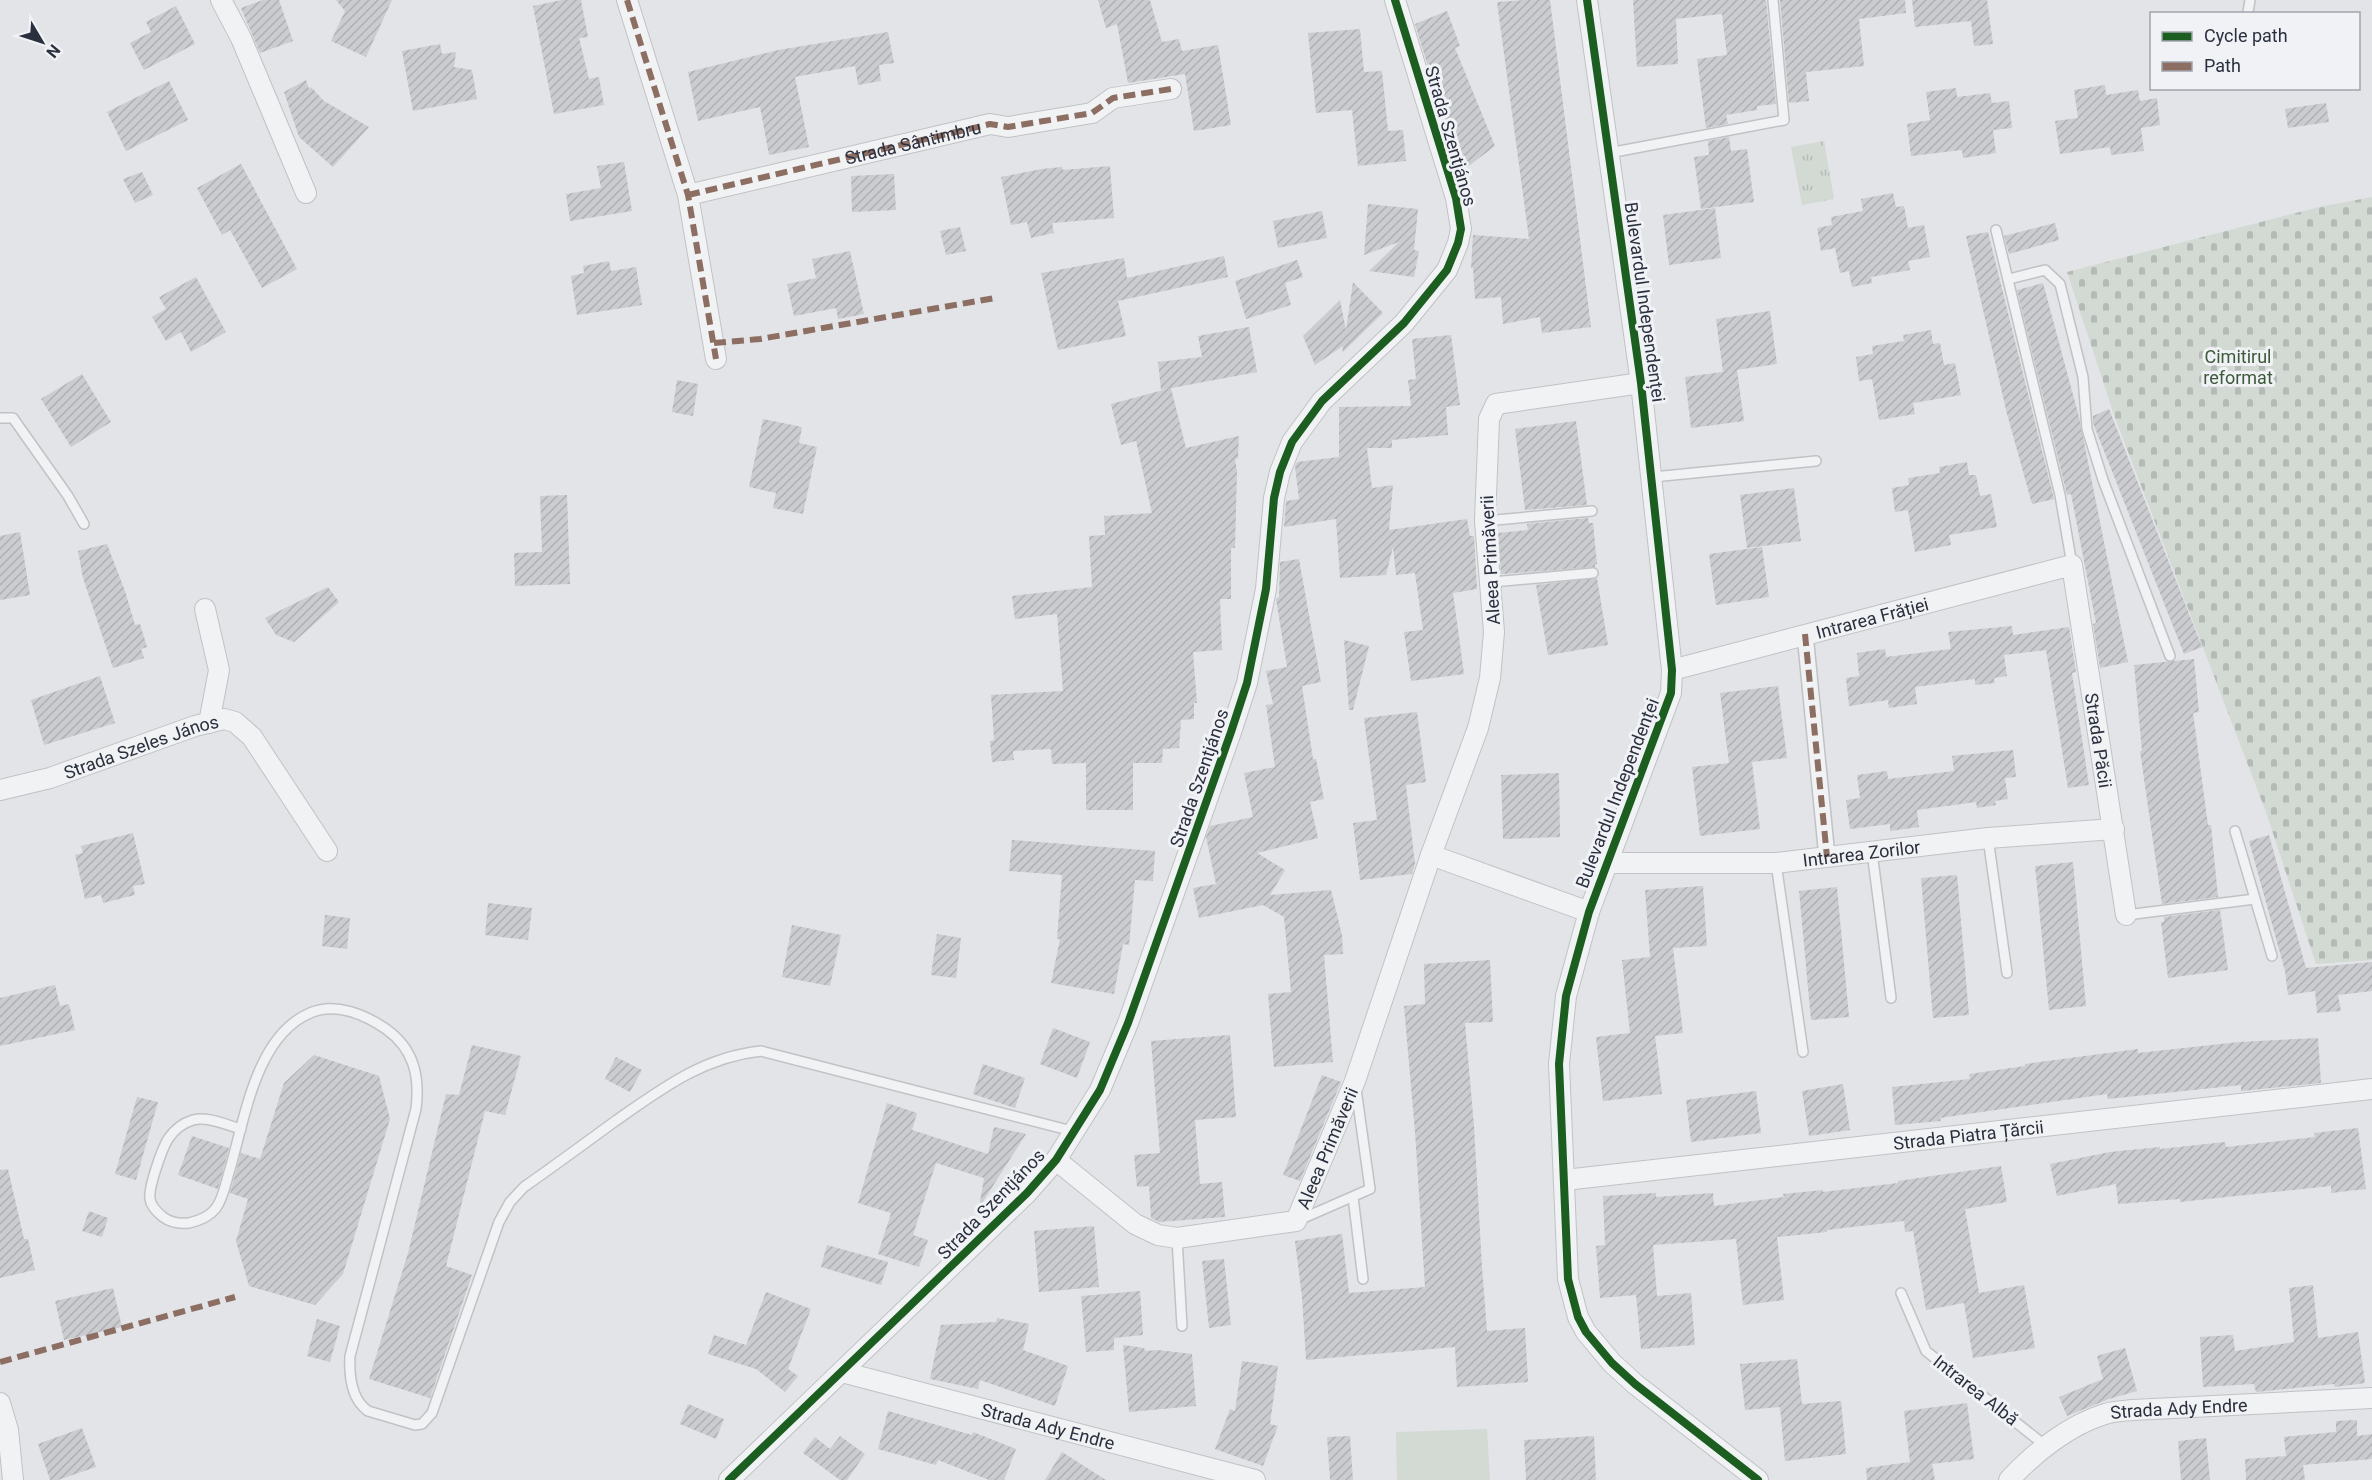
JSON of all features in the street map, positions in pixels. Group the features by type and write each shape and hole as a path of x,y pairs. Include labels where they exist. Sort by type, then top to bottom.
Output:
{"street":[{"path":"221,0 241,38 306,193"},
{"path":"627,0 688,195 716,359"},
{"name":"Strada Szentjános","path":"729,1480 1027,1192 1056,1160 1076,1132 1100,1090 1128,1023 1247,683 1266,589 1274,498 1280,471 1292,441 1322,401 1404,323 1447,270 1458,243 1460,216 1456,198 1395,0"},
{"name":"Bulevardul Independenței","path":"1587,0 1653,477 1672,670 1671,693 1589,912 1566,996 1559,1064 1568,1279 1578,1317 1586,1332 1612,1363 1635,1384 1758,1480"},
{"name":"Strada Sântimbru","path":"688,195 990,124 1008,127 1092,113 1113,98 1172,89"},
{"name":"Aleea Primăverii","path":"1056,1160 1136,1224 1158,1235 1177,1238 1296,1221 1355,1081 1431,855 1478,728 1490,678 1494,632 1492,582 1485,521 1489,418 1496,404 1641,383"},
{"name":"Intrarea Frăției","path":"1672,670 2072,565"},
{"name":"Strada Păcii","path":"2072,565 2126,915"},
{"path":"205,609 219,670 209,723"},
{"path":"1804,634 1827,857"},
{"name":"Strada Szeles János","path":"0,790 50,778 224,719 235,722 252,737 327,851"},
{"name":"Intrarea Zorilor","path":"1607,863 1776,863 1988,838 2114,830"},
{"path":"1431,855 1589,912"},
{"name":"Strada Piatra Țărcii","path":"1565,1180 2372,1089"},
{"name":"Strada Ady Endre","path":"842,1372 1255,1480"},
{"name":"Strada Ady Endre","path":"2009,1480 2023,1465 2063,1435 2106,1413 2372,1398"},
{"path":"0,1404 8,1430 13,1480"}],"lane":[{"path":"1609,153 1784,120 1773,0"},
{"path":"2248,12 2250,0"},
{"path":"1996,230 2060,495 2072,565"},
{"path":"2009,279 2045,270 2060,284 2083,377 2087,429 2103,480 2169,656"},
{"path":"0,418 13,418 68,496 84,524"},
{"path":"1653,477 1816,461"},
{"path":"1485,521 1592,511"},
{"path":"1492,582 1593,573"},
{"path":"2235,831 2271,956"},
{"path":"1988,838 2007,973"},
{"path":"1872,852 1891,998"},
{"path":"1776,863 1803,1052"},
{"path":"2126,915 2255,899"},
{"path":"241,1129 204,1118 183,1124 174,1131 168,1140 150,1187 150,1200 162,1217 170,1222 181,1224 205,1217 216,1208 222,1197 264,1059 277,1038 301,1017 328,1008 357,1014 387,1030 408,1052 417,1076 416,1109 350,1356 349,1370 353,1389 363,1407 415,1425 422,1424 432,1413 499,1222 510,1202 524,1187 655,1093 710,1062 736,1054 762,1051 1076,1132"},
{"path":"1296,1221 1370,1189 1355,1081"},
{"path":"1353,1197 1362,1279"},
{"path":"1177,1238 1182,1326"},
{"name":"Intrarea Albă","path":"1900,1293 1926,1351 2047,1447"}],"green space":[{"path":"1824,141 1834,199 1802,205 1791,147"},
{"name":"Cimitirul reformat","path":"2372,197 2372,960 2316,964 2266,812 2114,415 2067,272 2319,207"},
{"path":"1487,1429 1490,1480 1397,1480 1396,1432"}],"building":[{"path":"263,0 279,0 293,41 260,53 241,8"},
{"path":"336,0 392,0 366,57 331,41 345,11"},
{"path":"562,0 581,0 588,37 579,38 589,79 599,77 604,105 554,114 533,6"},
{"path":"1098,0 1150,0 1162,42 1179,39 1182,51 1218,45 1231,125 1194,131 1185,74 1128,83 1117,24 1106,28"},
{"path":"1550,0 1591,327 1542,333 1540,317 1503,324 1501,297 1475,299 1473,268 1471,268 1473,235 1529,239 1497,2"},
{"path":"1633,0 1766,0 1776,104 1757,106 1757,110 1726,115 1728,124 1706,128 1697,59 1727,55 1722,14 1676,19 1678,64 1637,67"},
{"path":"1780,0 1905,0 1906,13 1859,19 1864,66 1806,72 1809,101 1789,103"},
{"path":"1912,0 1987,0 1993,44 1974,46 1971,21 1915,27"},
{"path":"176,6 195,44 144,70 130,43 151,32 146,22"},
{"path":"1447,11 1460,46 1455,48 1495,146 1466,168 1454,151 1415,24"},
{"path":"1360,29 1364,72 1382,71 1388,131 1403,130 1406,161 1358,166 1352,110 1316,113 1308,33"},
{"path":"888,32 894,63 879,65 881,81 858,85 855,66 795,77 809,147 769,155 760,107 698,121 688,72 778,50"},
{"path":"440,44 442,54 456,52 454,67 472,70 477,99 413,111 402,51"},
{"path":"306,80 309,89 311,87 324,101 369,127 333,167 299,137 284,92"},
{"path":"169,81 188,120 126,151 107,112"},
{"path":"2105,85 2106,95 2138,90 2140,101 2157,98 2160,125 2141,128 2144,151 2111,155 2110,147 2060,154 2055,121 2078,118 2074,90"},
{"path":"1956,88 1957,97 1990,93 1992,103 2009,101 2012,128 1993,130 1996,153 1963,158 1962,150 1911,156 1907,124 1930,120 1926,92"},
{"path":"2326,103 2329,122 2288,128 2285,109"},
{"path":"1729,137 1731,151 1747,149 1754,202 1701,209 1694,157 1709,155 1708,141"},
{"path":"624,162 632,211 570,221 566,194 601,188 597,166"},
{"path":"241,164 297,269 262,288 230,230 222,235 197,188"},
{"path":"1110,166 1114,218 1052,223 1054,233 1031,238 1027,222 1011,225 1001,177 1042,169 1062,167 1063,170"},
{"path":"142,172 153,195 135,203 123,179"},
{"path":"894,174 896,210 852,212 851,176"},
{"path":"1893,193 1896,207 1904,206 1908,228 1924,225 1930,257 1908,261 1910,270 1871,277 1872,283 1852,287 1849,271 1840,273 1835,248 1821,251 1817,228 1832,225 1831,217 1863,211 1861,199"},
{"path":"1368,204 1418,209 1414,250 1419,251 1414,277 1369,271 1399,242 1364,255"},
{"path":"1715,208 1721,258 1669,265 1663,215"},
{"path":"1322,211 1327,238 1278,248 1273,221"},
{"path":"2055,223 2059,240 2009,254 2004,236"},
{"path":"960,227 966,251 946,255 940,231"},
{"path":"1988,232 2054,499 2032,504 2007,414 1966,236"},
{"path":"850,251 864,314 838,319 836,308 794,316 787,284 816,278 812,259"},
{"path":"1224,256 1228,277 1118,301 1126,336 1058,350 1041,273 1124,258 1127,278"},
{"path":"1297,260 1303,277 1285,283 1291,305 1246,319 1235,281"},
{"path":"609,261 611,271 636,267 642,305 577,315 571,276 584,273 583,266"},
{"path":"196,277 226,332 191,352 181,332 166,341 152,317 166,309 159,297"},
{"path":"1353,282 1383,313 1342,353 1343,346 1315,365 1303,336 1340,300 1346,330"},
{"path":"2043,283 2079,417 2128,662 2100,668 2093,624 2096,623 2071,494 2067,495 2017,290"},
{"path":"1770,311 1777,364 1723,372 1716,319"},
{"path":"1249,327 1257,372 1161,390 1158,362 1202,357 1198,336"},
{"path":"1931,330 1933,344 1940,343 1944,365 1955,363 1961,395 1913,403 1915,414 1879,420 1872,379 1859,381 1856,357 1873,354 1872,346 1904,341 1903,335"},
{"path":"1451,335 1460,405 1446,407 1448,435 1392,440 1392,448 1367,448 1372,488 1393,485 1389,530 1467,519 1470,536 1474,536 1477,589 1453,593 1464,674 1411,681 1404,632 1423,630 1415,573 1396,575 1393,547 1386,575 1340,578 1336,519 1284,527 1286,501 1299,499 1295,466 1297,462 1339,457 1339,407 1411,406 1408,380 1416,379 1412,339"},
{"path":"1737,370 1744,421 1691,428 1685,377"},
{"path":"82,374 111,422 71,447 41,399"},
{"path":"677,380 698,384 693,416 672,412"},
{"path":"1171,388 1186,448 1239,436 1238,458 1235,459 1237,471 1235,548 1231,548 1231,599 1220,599 1222,650 1193,652 1197,703 1194,703 1194,719 1181,720 1179,748 1163,749 1162,763 1133,763 1133,810 1086,810 1086,763 1052,764 1051,749 1013,751 1014,760 992,762 990,741 994,740 991,695 1063,691 1057,614 1015,619 1012,596 1092,587 1089,536 1105,535 1104,516 1152,513 1136,441 1121,445 1111,404"},
{"path":"2109,409 2202,647 2184,654 2093,423 2093,416"},
{"path":"763,419 802,427 799,443 817,447 803,514 773,508 776,493 749,487"},
{"path":"1576,421 1587,505 1525,510 1515,429"},
{"path":"1967,462 1969,475 1976,475 1980,496 1991,494 1997,527 1949,535 1951,545 1915,552 1908,510 1895,512 1892,488 1909,485 1908,478 1940,473 1939,467"},
{"path":"1794,488 1801,541 1747,548 1740,495"},
{"path":"567,495 570,584 515,586 514,553 542,552 540,496"},
{"path":"1588,518 1589,523 1593,523 1597,564 1595,567 1501,574 1498,533 1528,530 1527,524"},
{"path":"20,532 30,595 0,600 0,536"},
{"path":"107,544 135,625 140,624 147,647 141,649 144,658 113,668 83,578 78,551"},
{"path":"1762,547 1769,597 1716,605 1709,554"},
{"path":"1299,559 1321,682 1302,686 1313,759 1316,759 1324,799 1310,802 1318,838 1257,853 1285,870 1270,895 1331,890 1342,935 1343,954 1324,955 1333,1062 1274,1067 1268,994 1291,992 1284,917 1263,905 1199,918 1193,888 1216,884 1206,837 1210,826 1253,817 1244,773 1275,767 1266,705 1273,704 1266,671 1287,667 1276,599 1279,597 1280,562"},
{"path":"1597,578 1608,645 1548,655 1536,585"},
{"path":"328,587 339,602 294,642 276,635 265,618"},
{"path":"2012,626 2013,635 2069,627 2076,672 2072,673 2089,785 2068,788 2046,650 2004,655 2007,676 1994,678 1995,683 1975,685 1975,679 1915,687 1917,704 1889,708 1888,700 1849,706 1846,678 1859,676 1857,653 1885,649 1886,657 1951,649 1948,632"},
{"path":"1344,640 1369,646 1353,710 1349,710"},
{"path":"2194,659 2199,712 2193,713 2208,825 2211,825 2218,897 2162,904 2140,751 2142,751 2134,665"},
{"path":"100,676 115,723 44,745 31,700"},
{"path":"1778,686 1787,758 1752,762 1760,829 1700,836 1692,767 1729,763 1720,693"},
{"path":"1417,712 1426,782 1406,785 1415,864 1412,874 1360,880 1353,823 1377,820 1364,718"},
{"path":"2013,750 2016,777 2005,778 2008,799 1995,801 1996,805 1977,808 1976,802 1917,810 1919,827 1890,831 1890,824 1850,829 1846,800 1860,798 1857,775 1887,771 1888,779 1954,771 1952,756"},
{"path":"1559,773 1560,837 1503,839 1501,775"},
{"path":"133,833 145,884 133,886 135,895 103,903 101,895 85,899 75,855 83,853 81,846"},
{"path":"2269,835 2306,968 2372,962 2372,991 2338,995 2341,1011 2317,1013 2315,991 2288,995 2285,971 2249,841"},
{"path":"1012,840 1155,851 1153,881 1135,880 1129,945 1123,944 1114,994 1051,983 1060,939 1057,939 1062,875 1009,871"},
{"path":"2073,862 2086,1006 2049,1010 2035,866"},
{"path":"1957,875 1969,1015 1933,1018 1921,878"},
{"path":"1703,886 1707,946 1673,948 1683,1033 1655,1036 1662,1094 1603,1101 1596,1037 1630,1033 1622,960 1650,957 1645,890"},
{"path":"1837,887 1849,1017 1811,1020 1799,891"},
{"path":"488,903 532,908 528,940 485,935"},
{"path":"2220,910 2228,970 2168,978 2161,922 2164,922 2164,917"},
{"path":"325,915 350,918 347,949 322,946"},
{"path":"792,925 841,935 830,986 782,977"},
{"path":"937,934 961,938 956,978 931,975"},
{"path":"1490,960 1493,1022 1465,1023 1487,1331 1525,1328 1528,1382 1457,1387 1455,1347 1306,1360 1302,1297 1295,1241 1342,1234 1349,1293 1425,1287 1404,1006 1425,1004 1424,964"},
{"path":"55,985 60,1006 69,1004 75,1030 0,1046 0,998"},
{"path":"1053,1028 1090,1042 1077,1078 1040,1064"},
{"path":"1230,1035 1236,1117 1195,1120 1200,1184 1222,1182 1225,1217 1159,1222 1151,1218 1149,1186 1137,1187 1134,1155 1160,1153 1151,1041"},
{"path":"2318,1038 2321,1083 2241,1091 2241,1085 2108,1099 2107,1094 1940,1118 1941,1121 1895,1125 1892,1087 1970,1079 1969,1074 2138,1049 2138,1053 2239,1042"},
{"path":"472,1045 521,1056 505,1115 485,1111 446,1266 472,1275 430,1398 369,1379 408,1253 446,1094 459,1095"},
{"path":"314,1055 379,1076 390,1119 343,1274 315,1305 249,1286 236,1241 248,1199 230,1193 241,1153 260,1159 284,1083"},
{"path":"616,1057 642,1070 630,1092 605,1079"},
{"path":"983,1064 1025,1078 1015,1108 973,1094"},
{"path":"1322,1075 1341,1082 1300,1181 1283,1175"},
{"path":"1843,1084 1850,1130 1809,1136 1802,1091"},
{"path":"1756,1091 1761,1133 1691,1142 1686,1100"},
{"path":"137,1097 158,1102 136,1180 115,1174"},
{"path":"887,1103 917,1113 912,1130 988,1154 994,1127 1026,1134 979,1208 984,1178 936,1163 913,1235 928,1240 919,1267 878,1254 891,1213 858,1203"},
{"path":"2358,1128 2366,1189 2331,1193 2331,1186 2180,1202 2180,1199 2118,1204 2116,1184 2057,1196 2050,1164 2110,1152 2225,1142 2226,1147 2315,1137 2314,1133"},
{"path":"192,1136 229,1148 218,1189 178,1175"},
{"path":"2001,1166 2007,1202 1965,1209 1979,1293 2024,1285 2035,1348 1973,1358 1964,1303 1926,1310 1913,1231 1905,1232 1904,1221 1777,1237 1784,1300 1743,1305 1736,1239 1653,1245 1657,1296 1691,1293 1695,1345 1641,1349 1636,1295 1600,1298 1596,1246 1605,1245 1603,1196 1656,1193 1656,1197 1713,1193 1714,1206 1784,1197 1783,1194 1823,1190 1823,1192 1898,1183 1898,1181"},
{"path":"8,1169 24,1239 28,1239 35,1270 0,1278 0,1170"},
{"path":"89,1211 108,1218 102,1237 82,1231"},
{"path":"1094,1226 1099,1287 1039,1292 1034,1231"},
{"path":"827,1245 888,1262 881,1285 821,1267"},
{"path":"1224,1259 1231,1325 1209,1328 1202,1261"},
{"path":"2313,1285 2318,1338 2358,1332 2365,1383 2256,1392 2254,1384 2203,1387 2200,1337 2233,1335 2235,1351 2294,1342 2289,1288"},
{"path":"113,1288 122,1327 64,1340 55,1301"},
{"path":"1140,1291 1143,1335 1114,1338 1114,1350 1086,1352 1081,1296"},
{"path":"766,1292 811,1309 788,1369 798,1376 785,1392 756,1369 708,1354 714,1335 746,1345"},
{"path":"997,1318 1029,1324 1023,1350 1068,1366 1055,1406 980,1380 978,1389 930,1379 941,1325 996,1322"},
{"path":"317,1319 340,1326 330,1362 307,1356"},
{"path":"1123,1345 1144,1348 1145,1351 1158,1350 1192,1354 1196,1406 1129,1412"},
{"path":"2125,1348 2137,1391 2109,1399 2067,1416 2059,1397 2103,1379 2097,1356"},
{"path":"1797,1359 1802,1404 1841,1401 1846,1454 1785,1461 1780,1407 1745,1410 1740,1364"},
{"path":"1242,1361 1278,1366 1270,1424 1278,1426 1263,1466 1215,1449 1230,1409 1235,1411"},
{"path":"1967,1403 1974,1459 1932,1464 1935,1480 1867,1480 1866,1468 1910,1462 1904,1411"},
{"path":"688,1404 724,1419 716,1439 680,1424"},
{"path":"888,1411 972,1435 973,1432 1016,1449 1004,1480 989,1480 938,1460 936,1465 878,1449"},
{"path":"2357,1420 2357,1436 2372,1434 2372,1459 2303,1465 2305,1480 2246,1480 2245,1459 2286,1456 2284,1437 2336,1432 2336,1421"},
{"path":"82,1428 96,1467 58,1480 50,1480 38,1444"},
{"path":"840,1436 865,1454 847,1480 840,1480 803,1453 815,1437 830,1449"},
{"path":"1350,1436 1353,1480 1330,1480 1327,1437"},
{"path":"1594,1436 1596,1480 1526,1480 1524,1440"},
{"path":"2206,1438 2210,1480 2181,1480 2178,1441"},
{"path":"1062,1452 1106,1480 1045,1480"}],"marked path":[{"path":"627,0 688,195 716,359"},
{"path":"688,195 990,124 1008,127 1092,113 1113,98 1171,89"},
{"path":"714,343 760,339 995,298"},
{"path":"1805,634 1827,857"},
{"path":"0,1362 235,1297"}],"cycle path":[{"path":"729,1480 1027,1193 1056,1160 1100,1090 1128,1023 1247,683 1266,589 1274,498 1280,472 1292,442 1322,401 1404,323 1447,270 1458,243 1461,229 1456,198 1395,0"},
{"path":"1587,0 1641,383 1672,670 1671,693 1589,912 1566,996 1559,1064 1568,1279 1578,1317 1586,1332 1612,1363 1635,1384 1758,1480"}]}
